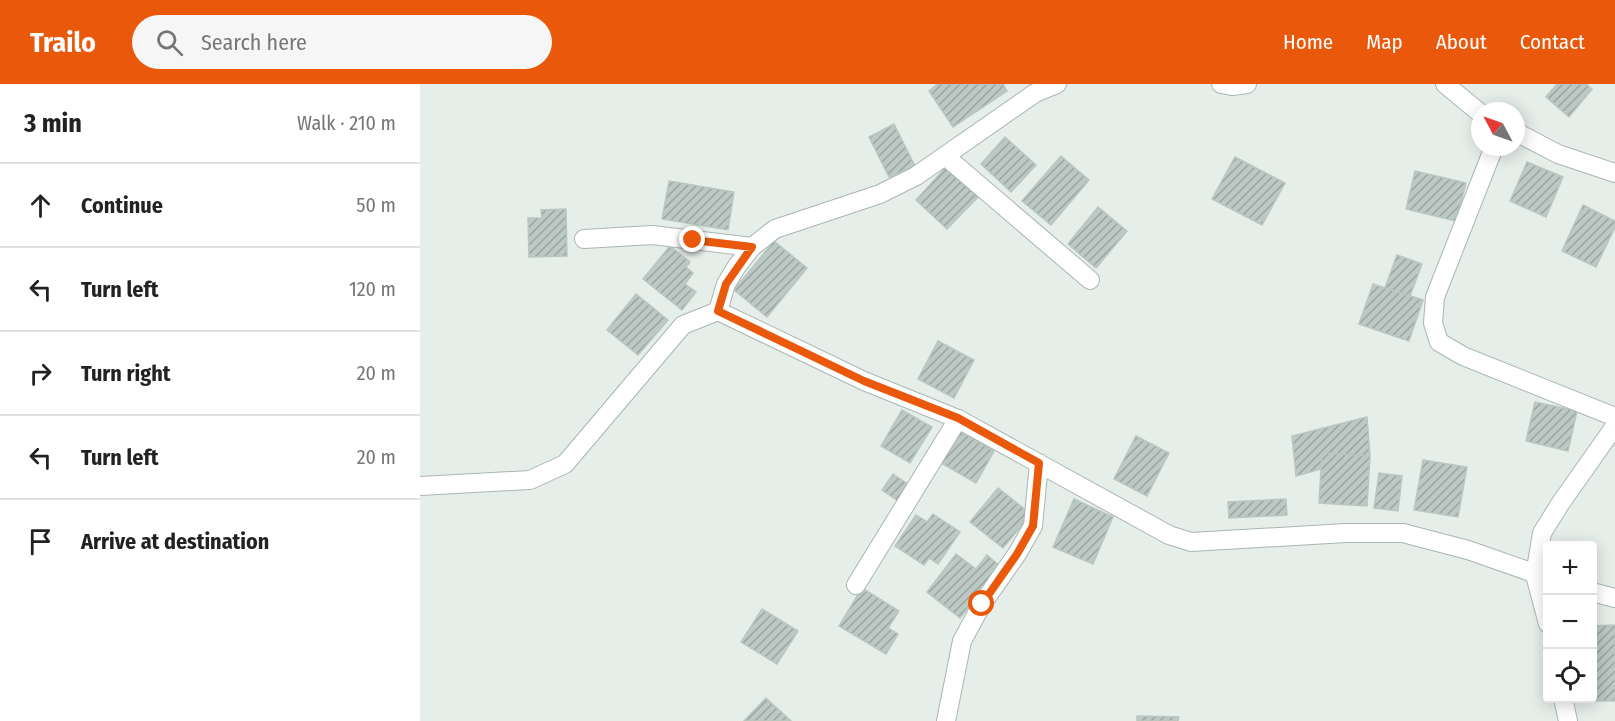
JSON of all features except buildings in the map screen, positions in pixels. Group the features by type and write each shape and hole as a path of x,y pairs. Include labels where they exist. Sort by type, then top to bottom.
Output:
{"street":[{"path":"718,311 726,284 752,247 775,228 880,194 916,176 1035,93 1057,84"},
{"path":"1221,84 1247,84"},
{"path":"1444,84 1471,106"},
{"path":"1525,137 1558,154 1615,173"},
{"path":"945,156 1090,280"},
{"path":"1490,156 1435,297 1433,323 1439,342 1463,357 1615,417"},
{"path":"584,239 652,235 752,247"},
{"path":"420,486 530,480 565,464 683,325 718,311 864,381 958,418 1169,535 1191,543 1346,533 1403,533 1468,550 1541,577"},
{"path":"856,585 958,418"},
{"path":"1544,595 1541,577 1542,533 1615,426"},
{"path":"946,721 962,641 982,604 1017,554 1033,526 1039,463"},
{"path":"1597,592 1615,598"},
{"path":"1564,703 1568,721"}],"route":[{"path":"693,240 752,247 726,284 718,311 864,381 958,418 1039,463 1033,526 1017,554 982,604"}]}
